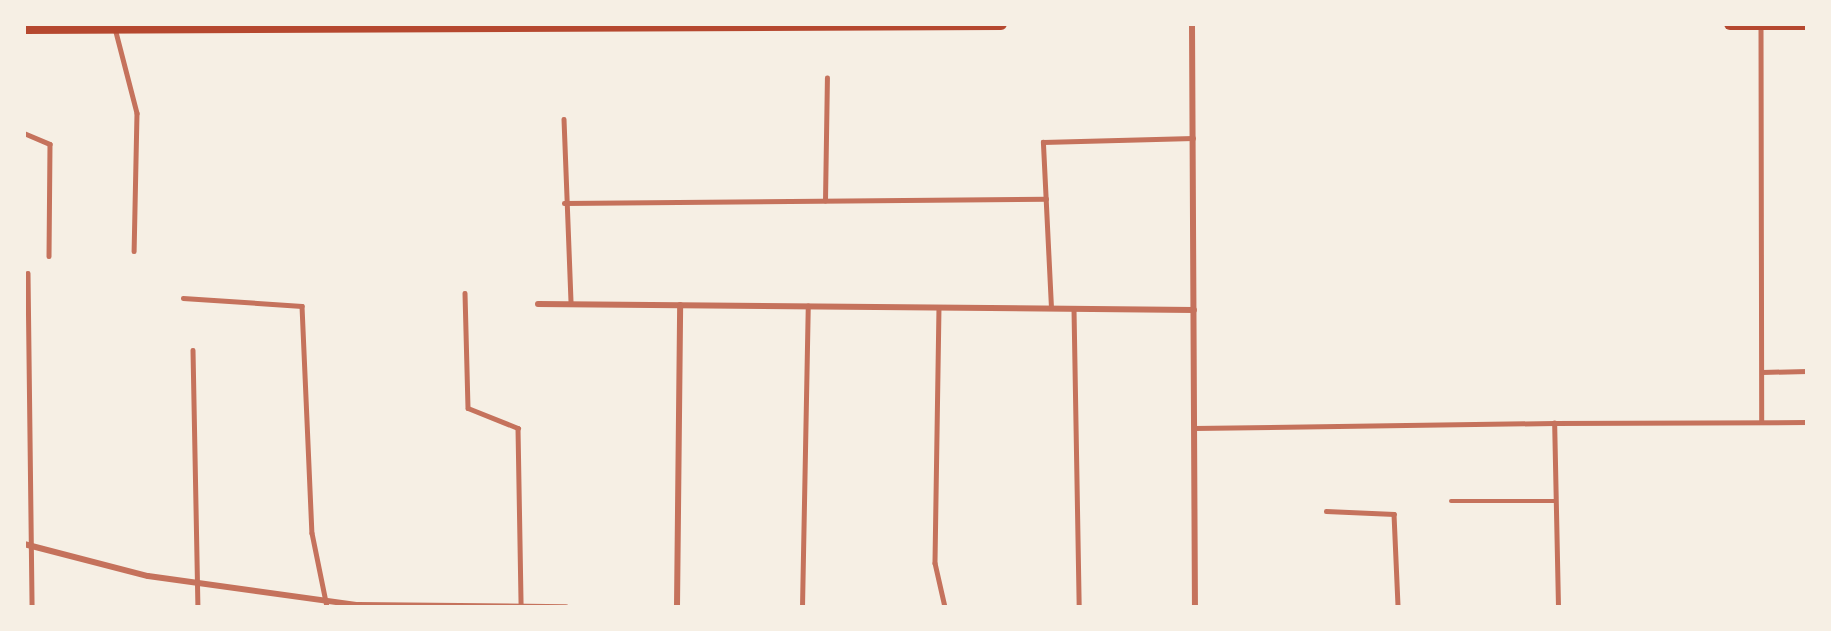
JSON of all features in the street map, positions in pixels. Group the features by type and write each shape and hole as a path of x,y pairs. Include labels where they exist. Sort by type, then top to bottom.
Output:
{"main road":[{"path":"30,27 1001,24"},
{"path":"1730,24 1807,24"}],"street":[{"path":"1192,24 1196,607"},
{"path":"538,304 1194,310"},
{"path":"676,607 680,305"},
{"path":"27,546 195,582 327,604 566,607"}],"lane":[{"path":"1761,24 1762,422"},
{"path":"115,28 137,113 134,251"},
{"path":"825,201 827,78"},
{"path":"564,119 564,203 571,304"},
{"path":"24,133 50,144 49,256"},
{"path":"1051,309 1043,142 1193,138"},
{"path":"564,203 1046,199"},
{"path":"28,273 27,546 33,607"},
{"path":"465,293 468,408 518,428 521,607"},
{"path":"183,298 302,306 312,533 327,604"},
{"path":"802,607 808,306"},
{"path":"939,307 935,563 945,607"},
{"path":"1074,309 1079,607"},
{"path":"193,350 195,582 198,607"},
{"path":"1762,372 1807,371"},
{"path":"1194,428 1807,422"},
{"path":"1554,423 1558,607"},
{"path":"1451,501 1556,501"},
{"path":"1326,511 1394,514 1398,607"}]}
